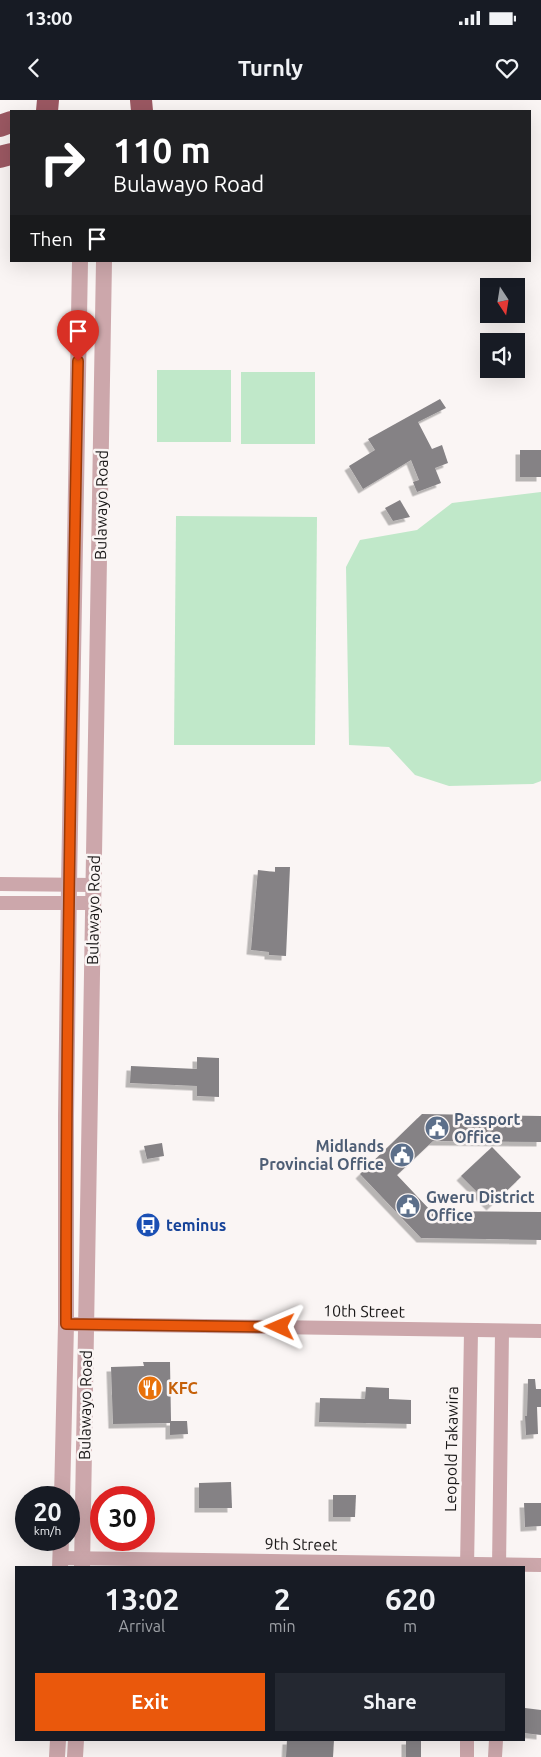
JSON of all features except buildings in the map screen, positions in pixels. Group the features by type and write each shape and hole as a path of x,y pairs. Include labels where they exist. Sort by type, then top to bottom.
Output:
{"street":[{"name":"Bulawayo Road","path":"62,1486 66,1324 69,885 80,262"},
{"name":"Bulawayo Road","path":"82,1563 104,262"},
{"path":"0,884 94,885"},
{"path":"0,903 93,904"},
{"name":"10th Street","path":"66,1324 541,1331"},
{"name":"Leopold Takawira","path":"467,1565 471,1331"},
{"path":"499,1566 502,1331"},
{"name":"9th Street","path":"60,1563 541,1565"},
{"path":"57,1757 58,1741"},
{"path":"76,1741 76,1757"},
{"path":"467,1741 467,1757"},
{"path":"495,1757 496,1741"}],"green space":[{"path":"157,370 231,370 231,442 157,442"},
{"path":"241,372 315,372 315,444 241,444"},
{"path":"541,492 541,781 533,784 449,786 415,775 389,747 349,745 346,567 360,540 417,530 452,503"},
{"path":"176,516 317,517 315,745 174,745"}],"place":[{"name":"Passport Office","path":"437,1128"},
{"name":"Midlands Provincial Office","path":"402,1155"},
{"name":"Gweru District Office","path":"408,1206"},
{"name":"teminus","path":"148,1225"},
{"name":"KFC","path":"150,1388"}],"route":[{"path":"78,361 66,1116 66,1324 280,1327"}]}
